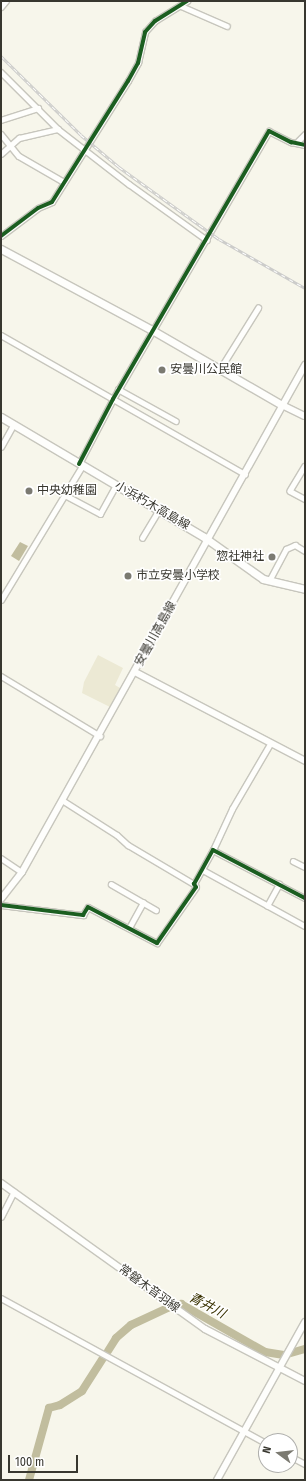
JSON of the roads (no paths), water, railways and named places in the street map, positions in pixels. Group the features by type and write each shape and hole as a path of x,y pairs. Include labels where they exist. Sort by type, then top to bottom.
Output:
{"main road":[{"path":"1,7 6,1"},
{"path":"1,249 152,330 282,405 305,416"},
{"name":"安曇川高島線","path":"1,899 22,872 100,736 305,365"},
{"name":"小浜朽木高島線","path":"1,417 209,540 269,581 305,589"},
{"path":"135,672 305,761"},
{"name":"常磐木音羽線","path":"1,1183 178,1311 206,1329 305,1381"},
{"path":"217,1480 305,1322"}],"street":[{"path":"176,1 180,6 227,26"},
{"path":"1,236 38,208 52,202 84,149 109,113 138,63 145,32 155,21 187,1"},
{"path":"1,72 58,129 207,240"},
{"path":"1,120 38,108"},
{"path":"1,154 8,145 19,138 58,129"},
{"path":"1,600 65,495 118,389 207,240 269,132 291,142 298,142 305,145"},
{"path":"1,134 8,145 19,156 64,182"},
{"path":"298,142 305,134"},
{"path":"220,369 258,308"},
{"path":"1,335 244,474"},
{"path":"118,389 176,421"},
{"path":"1,447 14,424"},
{"path":"305,466 290,491 305,499"},
{"path":"65,495 100,514 116,485"},
{"path":"142,538 158,511"},
{"path":"269,581 286,549 295,545 305,551"},
{"path":"1,676 100,736"},
{"path":"1,905 83,915 88,907 157,943 196,887 194,884 214,850 232,809 270,744"},
{"path":"62,800 117,835 128,845 194,884"},
{"path":"214,850 305,898"},
{"path":"1,858 22,872"},
{"path":"293,861 305,867"},
{"path":"203,870 305,926"},
{"path":"111,884 156,910"},
{"path":"267,906 279,884"},
{"path":"129,928 143,903"},
{"path":"1,1217 14,1192"},
{"path":"1,1298 258,1438"}],"waterway":[{"name":"青井川","path":"108,1351 116,1338 131,1325 167,1308 181,1304 265,1352 284,1355 305,1349"},
{"name":"青井川","path":"29,1480 49,1408 60,1405 82,1391 105,1355"}],"railway":[{"path":"1,56 81,135 119,167 219,239 305,288"}],"place":[{"name":"安曇川公民館","path":"162,370"},
{"name":"中央幼稚園","path":"29,491"},
{"name":"惣社神社","path":"272,557"},
{"name":"市立安曇小学校","path":"128,576"}]}
